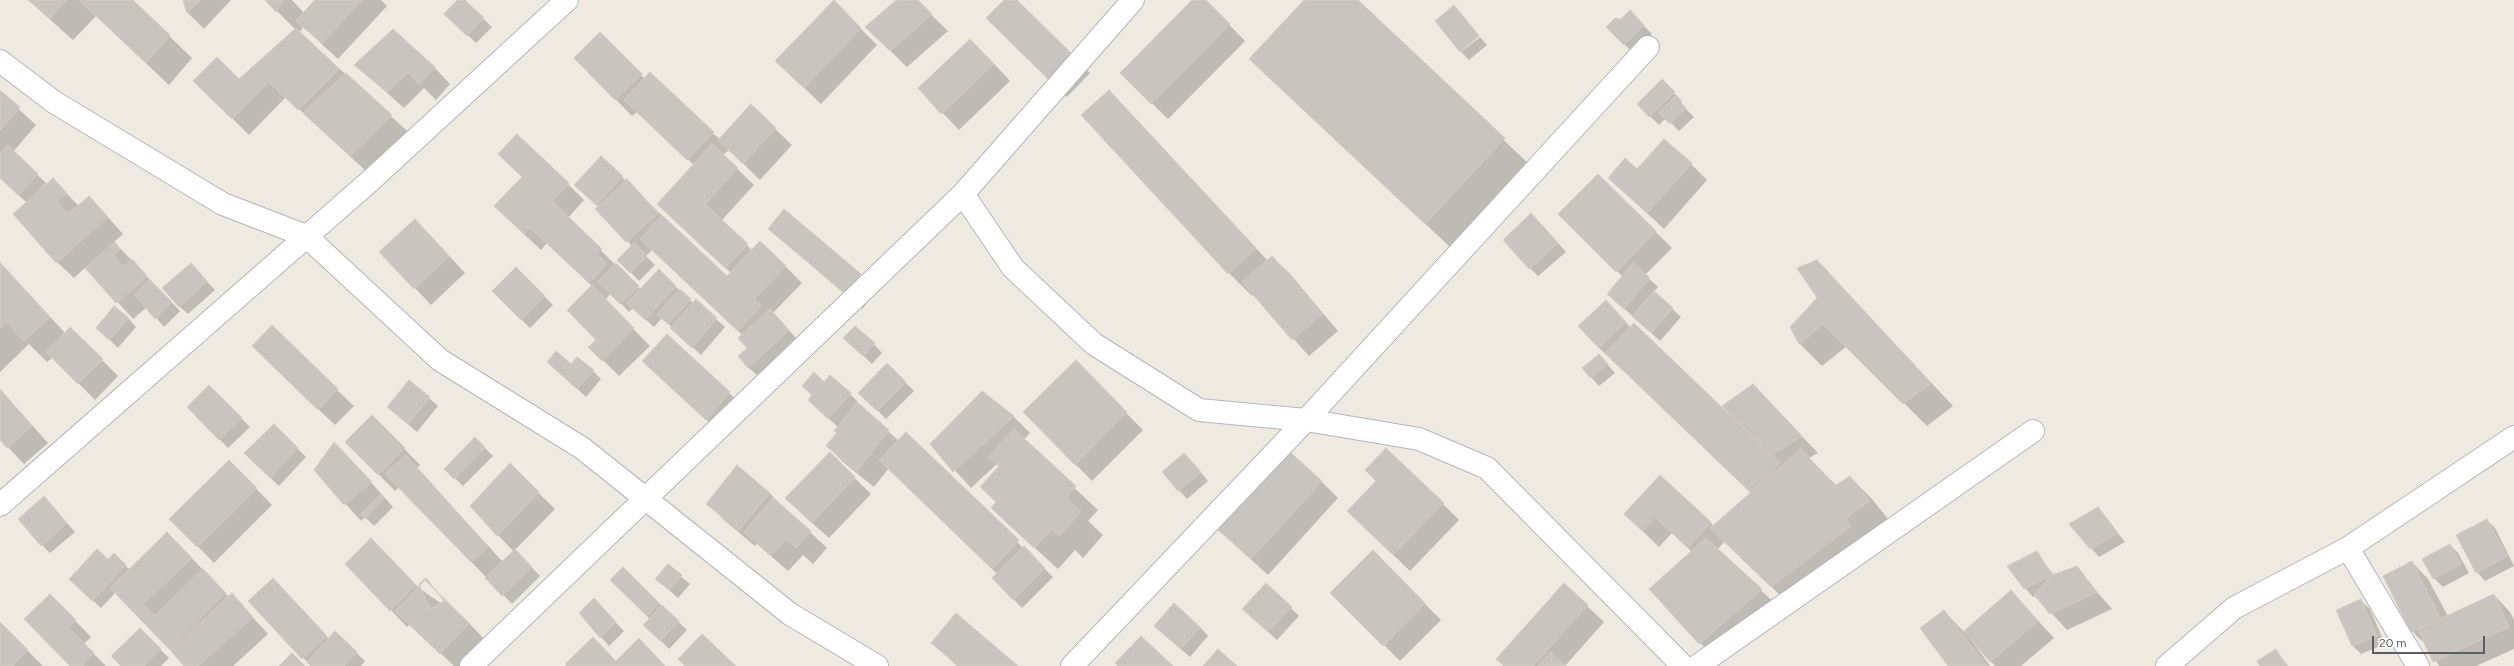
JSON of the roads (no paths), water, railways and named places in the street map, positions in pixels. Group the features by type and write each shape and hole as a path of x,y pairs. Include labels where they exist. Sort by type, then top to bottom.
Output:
{"street":[{"path":"0,505 306,236 567,0"},
{"path":"471,666 644,498 963,194 1133,0"},
{"path":"1072,666 1306,420 1648,48"},
{"path":"0,61 54,102 223,204 306,236 440,360 582,448 790,614 877,666"},
{"path":"963,194 1013,268 1094,344 1199,410 1306,420 1419,439 1487,468 1683,666"},
{"path":"1698,666 2033,431"},
{"path":"2167,666 2234,608 2348,548 2514,437"},
{"path":"2348,548 2418,666"}]}
